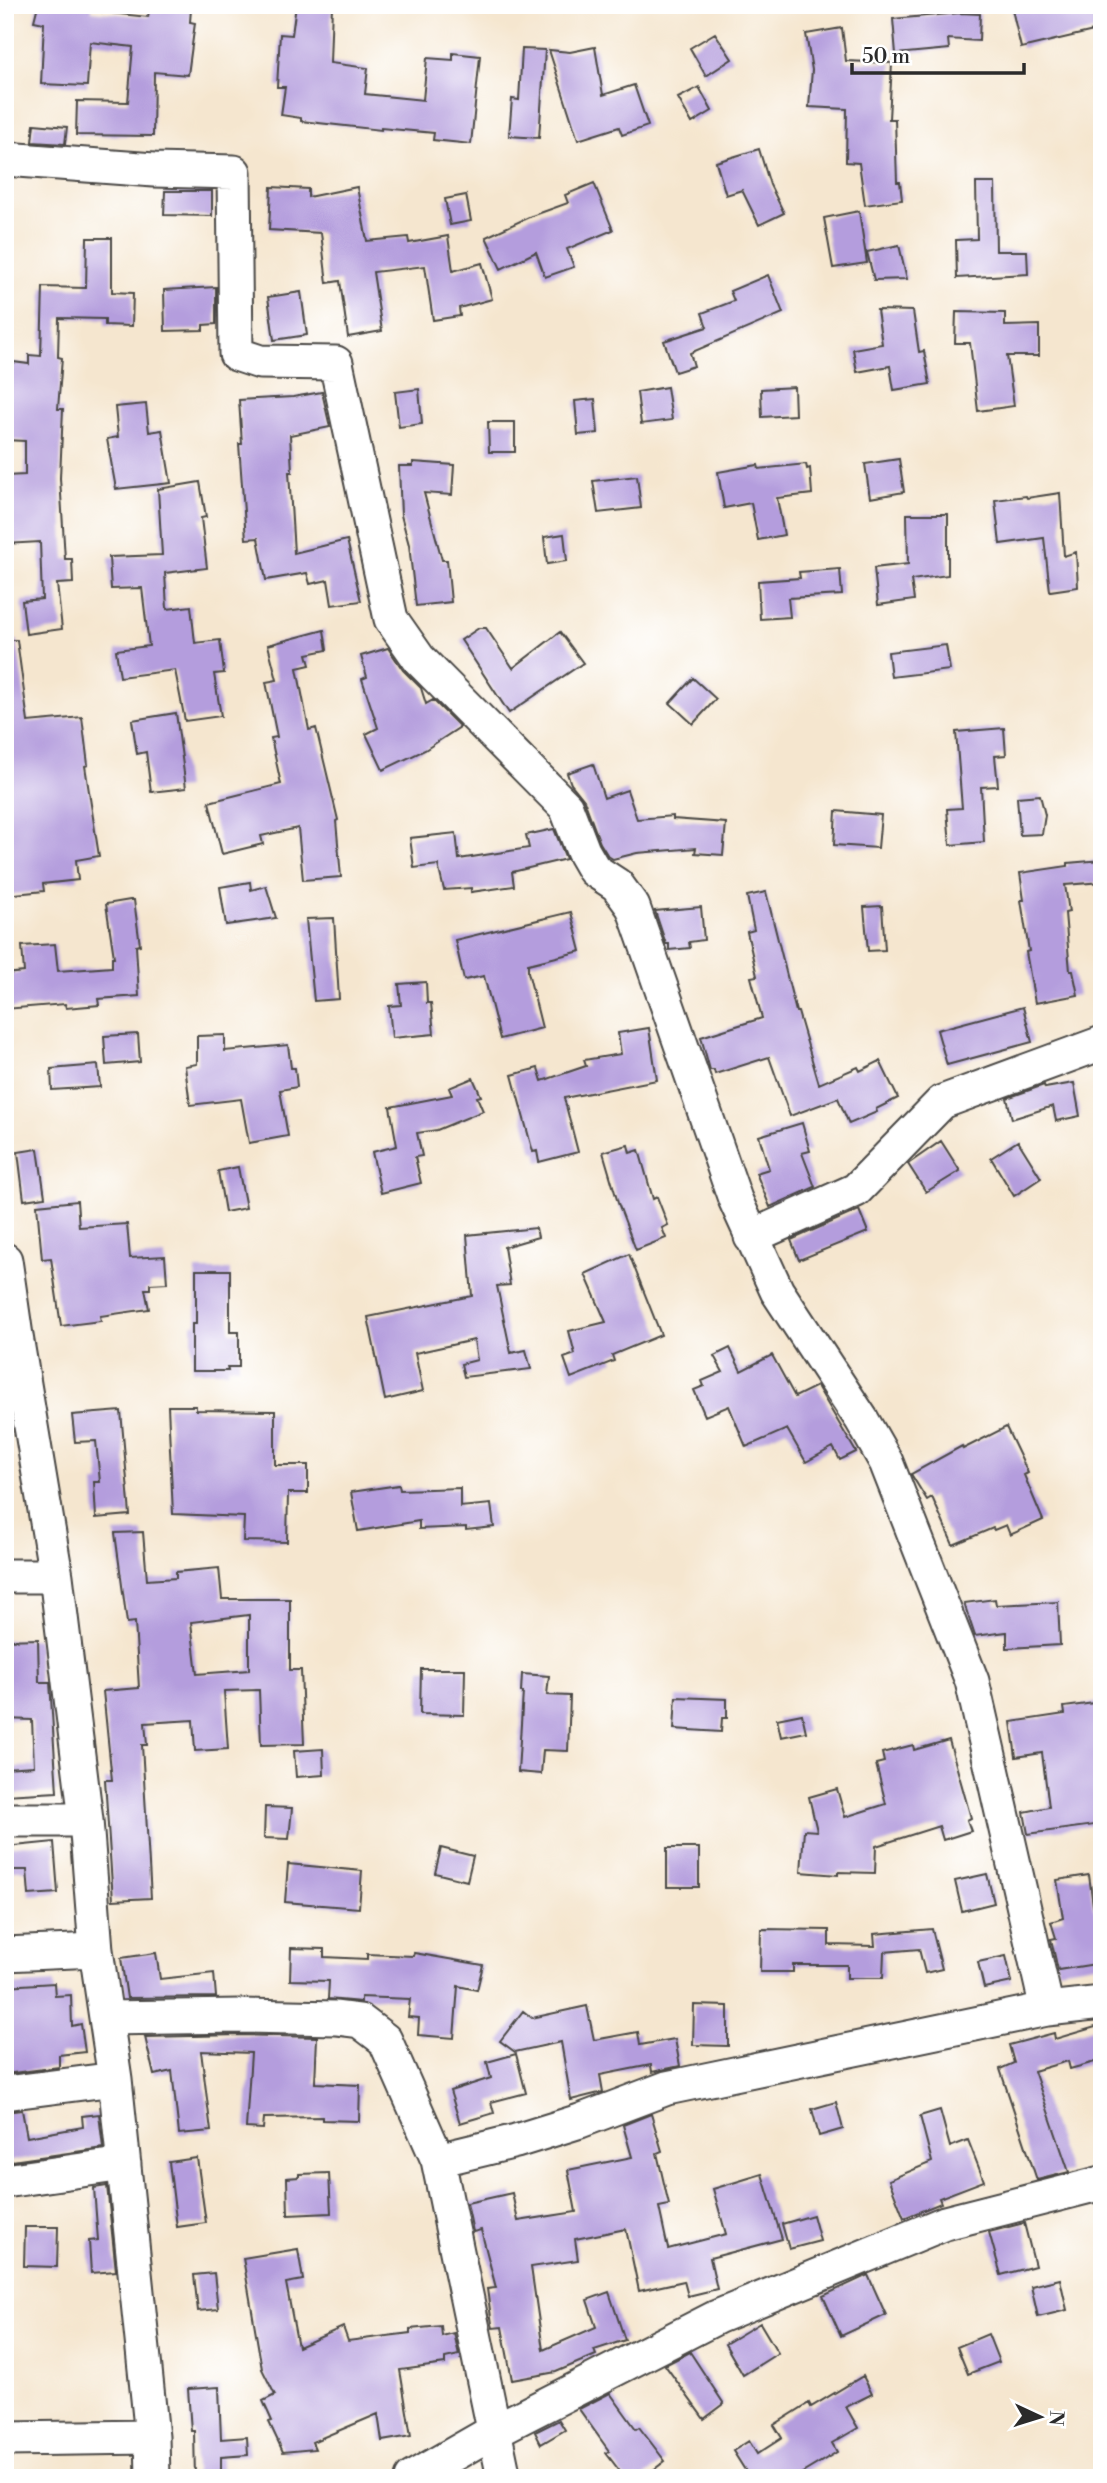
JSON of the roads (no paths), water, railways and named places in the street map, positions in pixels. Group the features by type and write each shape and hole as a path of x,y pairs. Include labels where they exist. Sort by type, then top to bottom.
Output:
{"street":[{"path":"5,159 155,170 234,172 236,354 260,362 336,363 391,619 419,659 566,807 583,851 594,870 617,885 633,907 734,1199 751,1237 777,1291 862,1420 886,1462 972,1681 1047,2010"},
{"path":"751,1237 856,1190 942,1102 1102,1043"},
{"path":"5,1260 10,1336 57,1576 86,1820 96,1950 116,2079 152,2437 153,2478"},
{"path":"5,1576 57,1576"},
{"path":"5,1820 86,1820"},
{"path":"5,1954 96,1950"},
{"path":"438,2160 516,2141 580,2121 667,2088 1047,2010 1102,2003"},
{"path":"106,2018 336,2018 360,2021 385,2040 438,2160 504,2478"},
{"path":"5,2093 116,2079"},
{"path":"5,2181 124,2164"},
{"path":"411,2478 494,2431 717,2316 945,2224 1102,2183"},
{"path":"5,2439 152,2437"}]}
